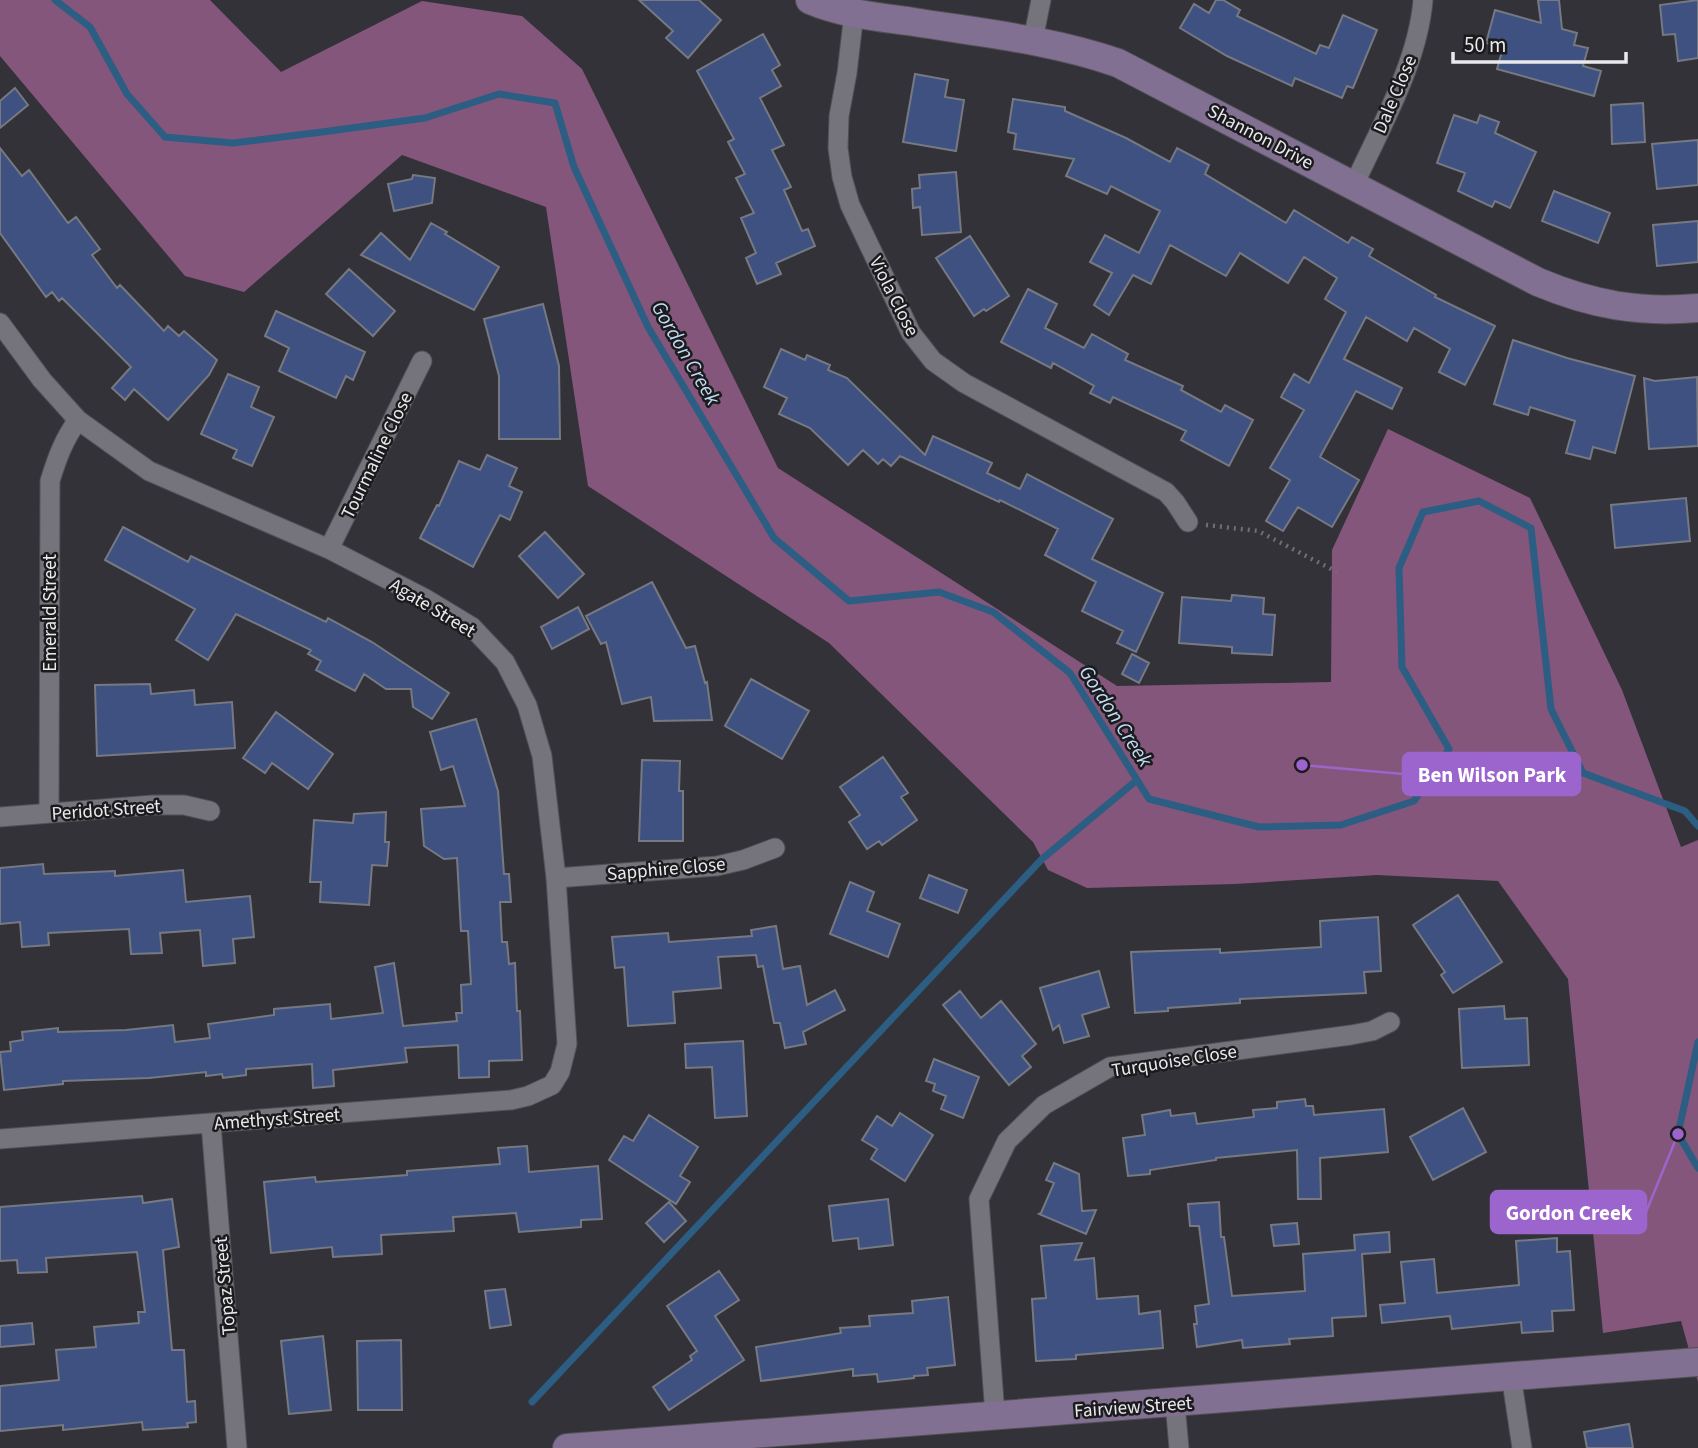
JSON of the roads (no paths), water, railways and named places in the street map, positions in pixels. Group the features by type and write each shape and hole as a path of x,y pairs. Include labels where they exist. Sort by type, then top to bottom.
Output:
{"street":[{"name":"Shannon Drive","path":"810,0 854,13 1033,40 1080,50 1118,63 1538,282 1575,297 1608,305 1649,310 1698,308"},
{"path":"1033,40 1041,0"},
{"name":"Dale Close","path":"1354,185 1410,61 1423,0"},
{"name":"Viola Close","path":"854,13 839,116 838,148 842,177 850,205 911,333 933,361 964,383 1159,488 1175,502 1188,522"},
{"name":"Agate Street","path":"0,323 42,380 79,420 149,471 329,549 424,598 472,627 505,662 527,705 542,756 556,878 566,1044 560,1072 552,1085"},
{"name":"Tourmaline Close","path":"329,549 422,361"},
{"name":"Emerald Street","path":"48,813 50,481 66,436 79,420"},
{"name":"Peridot Street","path":"0,817 184,804 210,811"},
{"name":"Sapphire Close","path":"556,878 717,866 775,848"},
{"name":"Turquoise Close","path":"995,1415 979,1199 1007,1141 1044,1105 1110,1067 1351,1035 1372,1031 1390,1022"},
{"name":"Amethyst Street","path":"0,1139 511,1100 552,1085"},
{"name":"Topaz Street","path":"211,1124 237,1448"},
{"name":"Fairview Street","path":"567,1448 1698,1362"},
{"path":"1511,1375 1522,1448"},
{"path":"1175,1403 1179,1448"}],"waterway":[{"name":"Gordon Creek","path":"55,0 90,27 127,94 165,137 233,143 322,132 425,118 499,94 555,103 574,167 648,327 774,538 849,601 939,592 993,612 1070,673 1149,799 1259,827 1341,825 1414,801 1449,749 1402,667 1399,568 1423,512 1479,501 1531,528 1551,709 1583,773 1685,811 1698,826"},
{"path":"532,1402 1042,859 1137,780"},
{"name":"Gordon Creek","path":"1698,1042 1678,1134 1698,1168"}],"place":[{"name":"Ben Wilson Park","path":"1302,765"},
{"name":"Gordon Creek","path":"1678,1134"}]}
